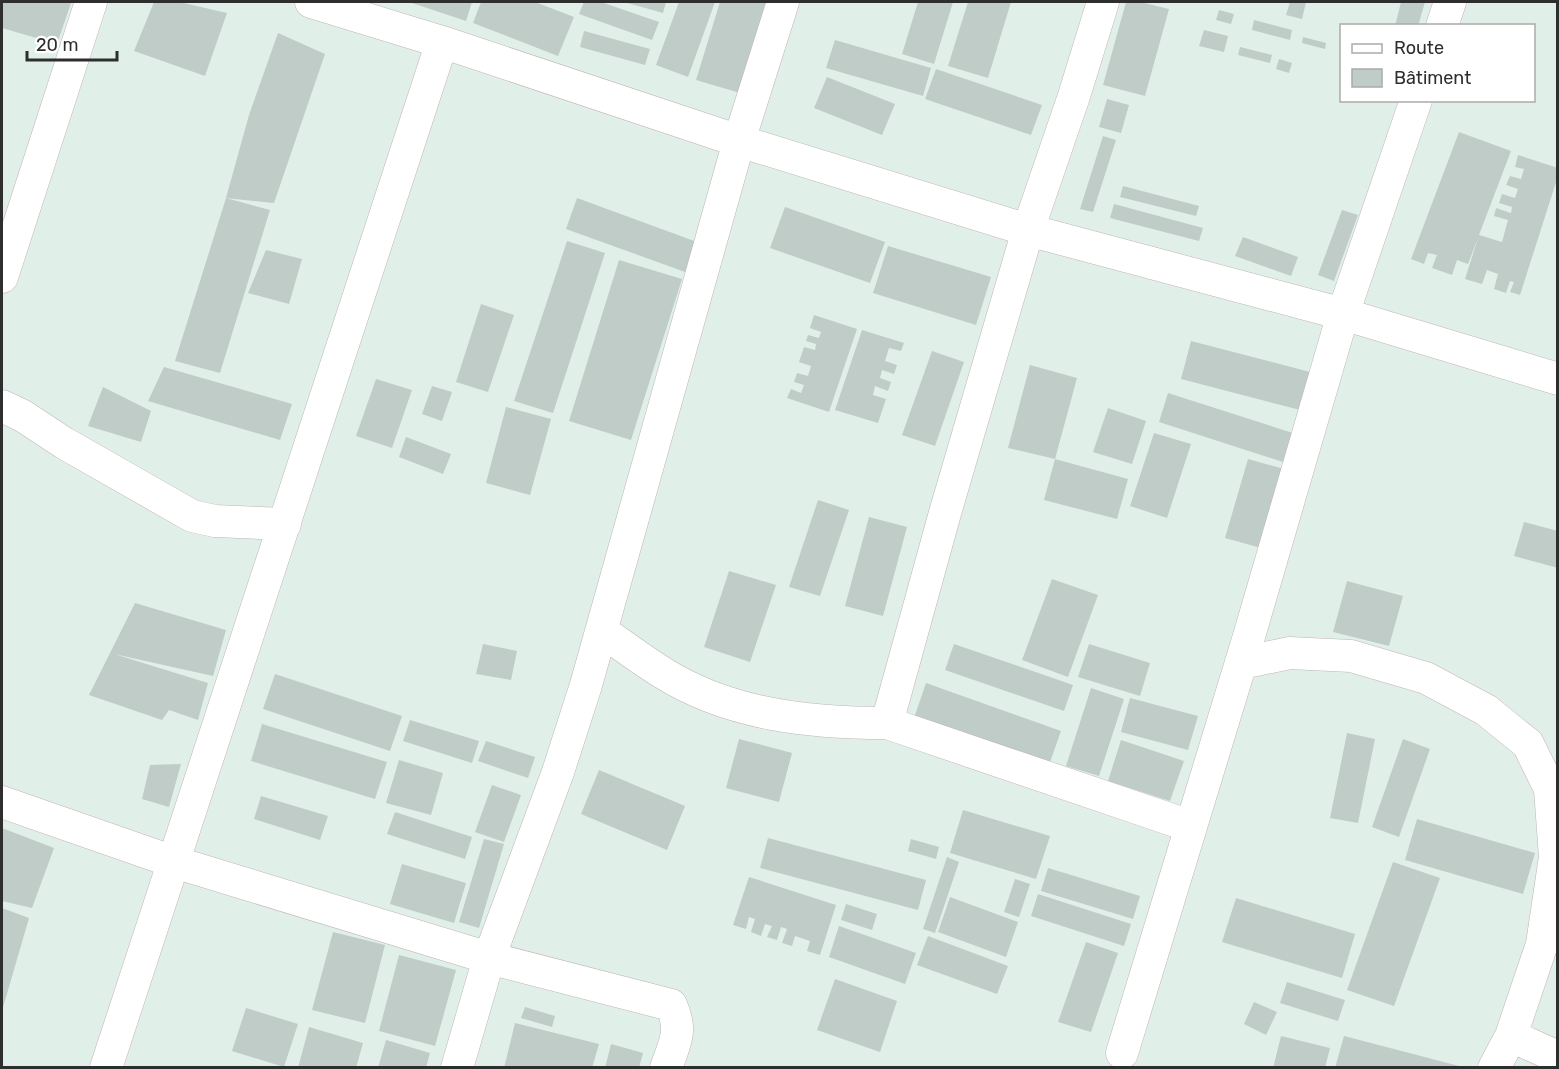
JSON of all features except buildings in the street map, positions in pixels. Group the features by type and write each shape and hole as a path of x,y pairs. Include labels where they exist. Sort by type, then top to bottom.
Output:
{"street":[{"path":"2,277 91,2"},
{"path":"311,2 442,42 739,141 1028,230 1343,314 1557,379"},
{"path":"457,1068 489,958 558,772 602,631 739,141 783,2"},
{"path":"887,723 945,513 1028,230 1074,96 1103,2"},
{"path":"1443,24 1450,2"},
{"path":"106,1068 442,42"},
{"path":"1122,1053 1241,663 1343,314 1415,102"},
{"path":"2,406 23,416 192,516 236,522 285,524"},
{"path":"602,631 664,674 718,700 781,716 837,723 887,723 1190,826"},
{"path":"1241,663 1290,653 1351,656 1426,678 1486,710 1528,744 1550,789 1555,857 1542,944 1511,1036 1494,1068"},
{"path":"2,802 174,862 489,958 671,1005 678,1021 677,1037 666,1068"},
{"path":"1511,1036 1557,1057"}]}
